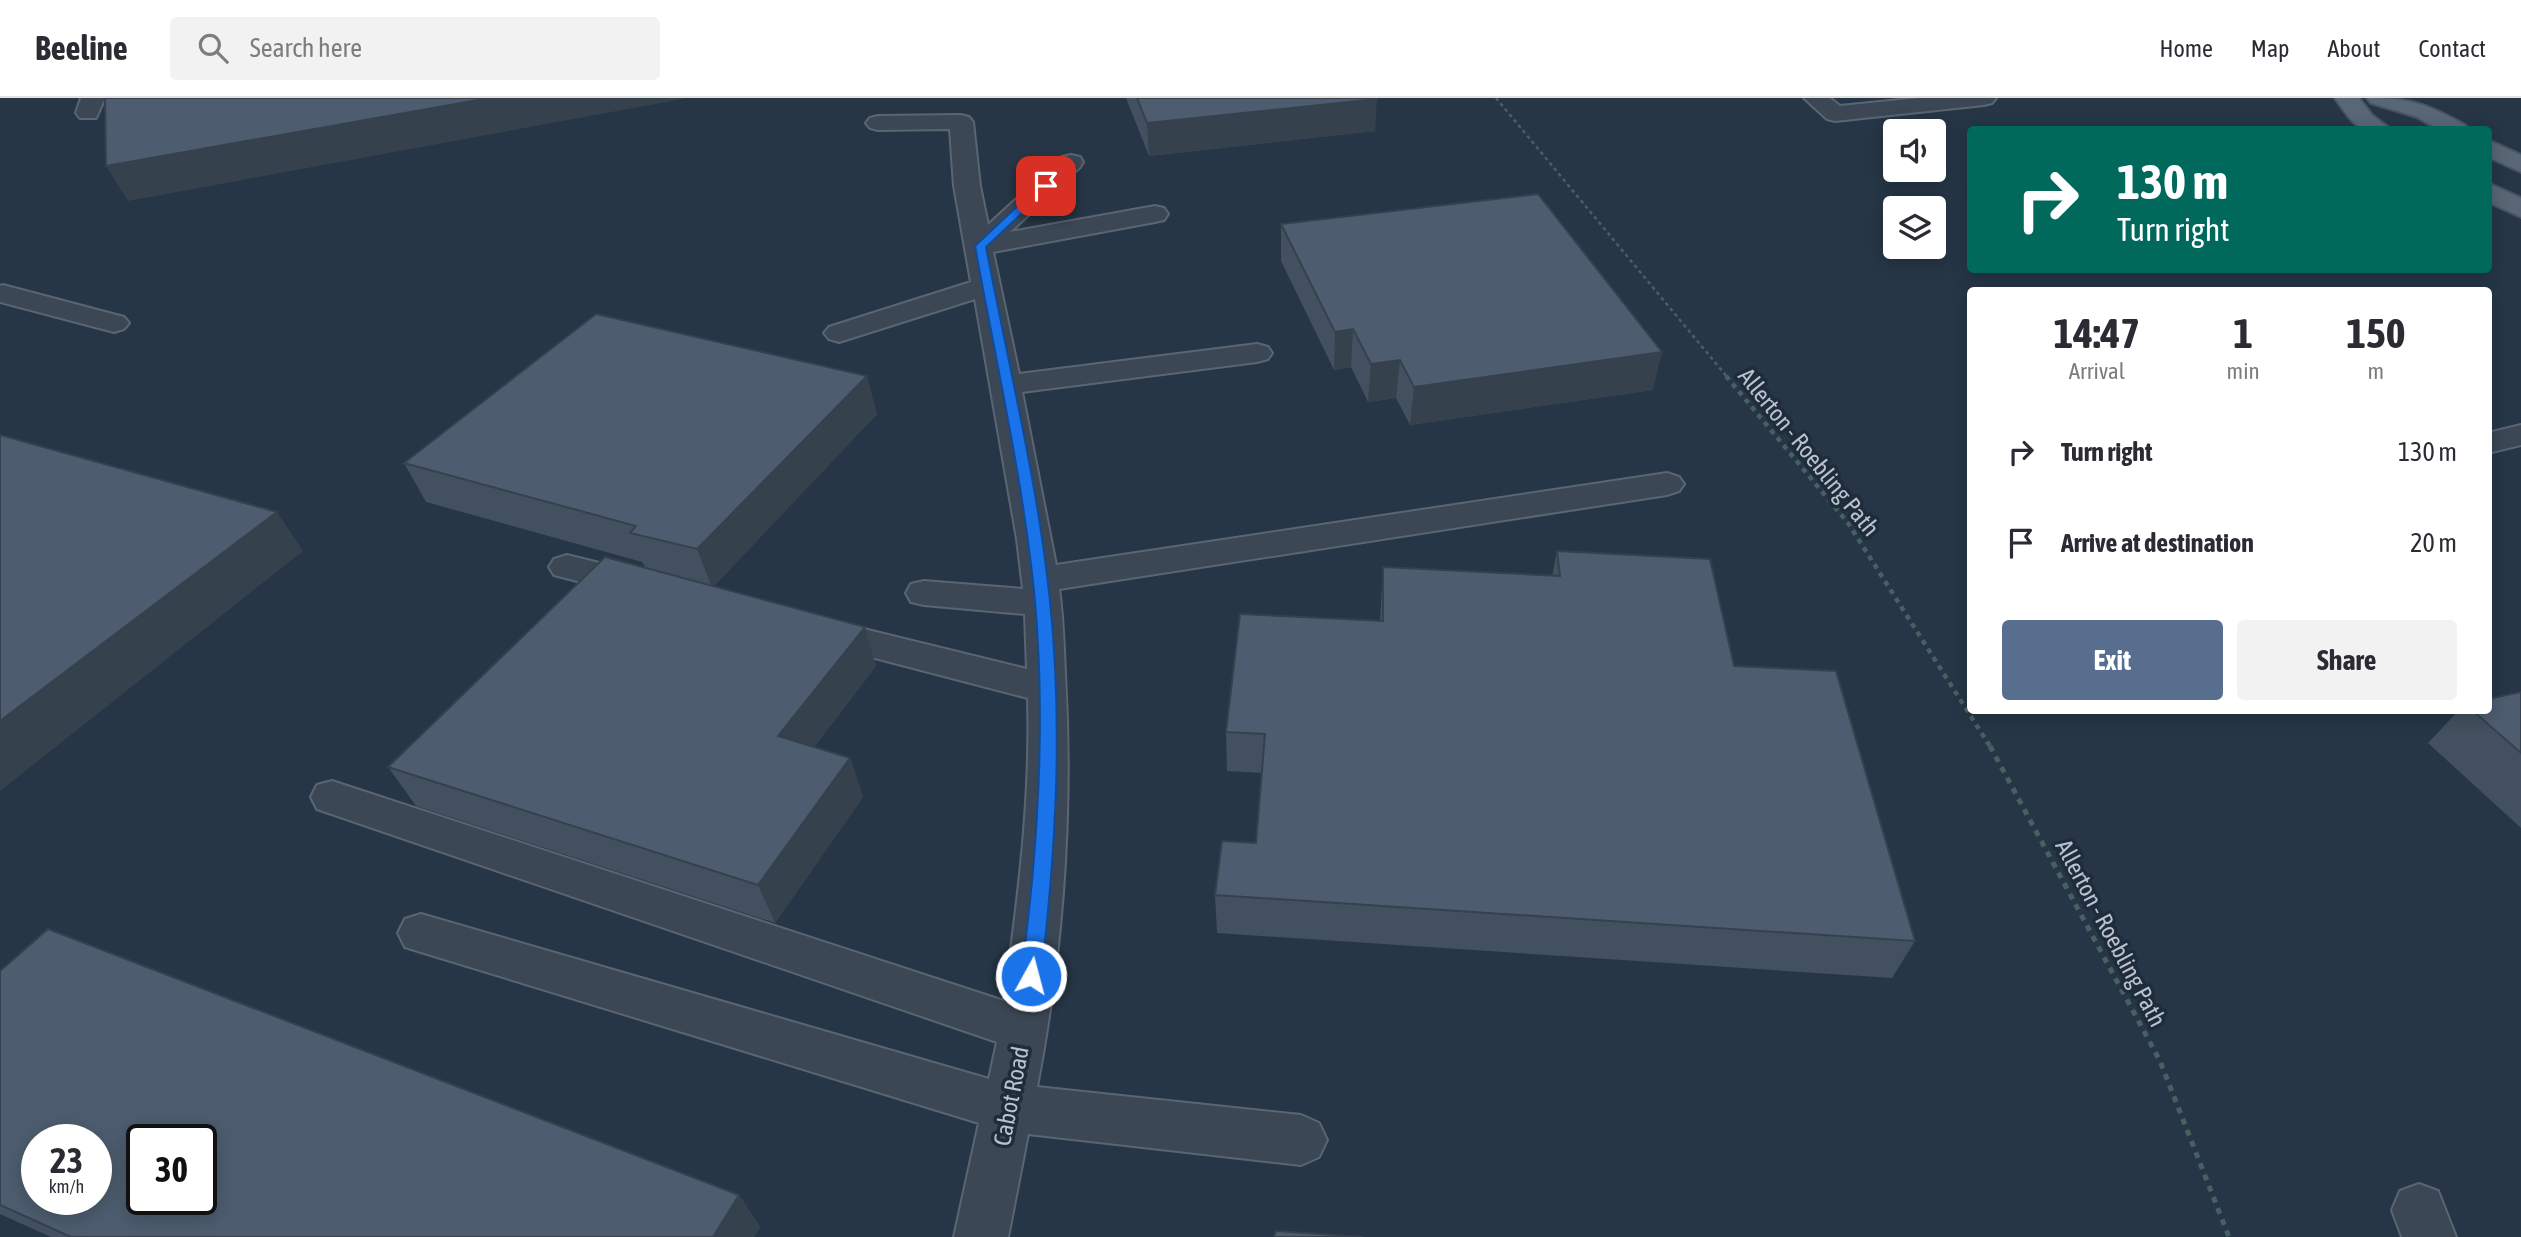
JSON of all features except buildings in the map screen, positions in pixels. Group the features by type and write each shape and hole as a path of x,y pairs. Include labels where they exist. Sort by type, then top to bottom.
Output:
{"main road":[{"path":"2347,98 2364,120 2374,126"},
{"path":"2379,98 2425,112 2450,126"},
{"path":"2492,149 2521,165"},
{"path":"2492,193 2521,209"}],"street":[{"path":"1816,98 1835,114 1984,98"},
{"name":"Cabot Road","path":"878,123 961,122 967,186 988,286 1041,591 1049,739 1044,871 1024,1029 981,1237"},
{"path":"980,246 1071,162"},
{"path":"980,246 1155,214"},
{"path":"839,333 988,286"},
{"path":"3,294 114,323"},
{"path":"1006,385 1257,353"},
{"path":"2492,442 2521,435"},
{"path":"924,593 1041,591 1667,484"},
{"path":"567,567 674,594"},
{"path":"781,621 1048,688"},
{"path":"332,797 1024,1029"},
{"path":"421,933 1008,1108 1301,1140"}],"path":[{"name":"Allerton - Roebling Path","path":"1496,98 1848,523 1967,709"},
{"name":"Allerton - Roebling Path","path":"1970,714 1992,748 2160,1061 2229,1237"}],"route":[{"path":"1031,976 1044,871 1049,739 1043,603 1035,539 980,246 1046,186"}]}
